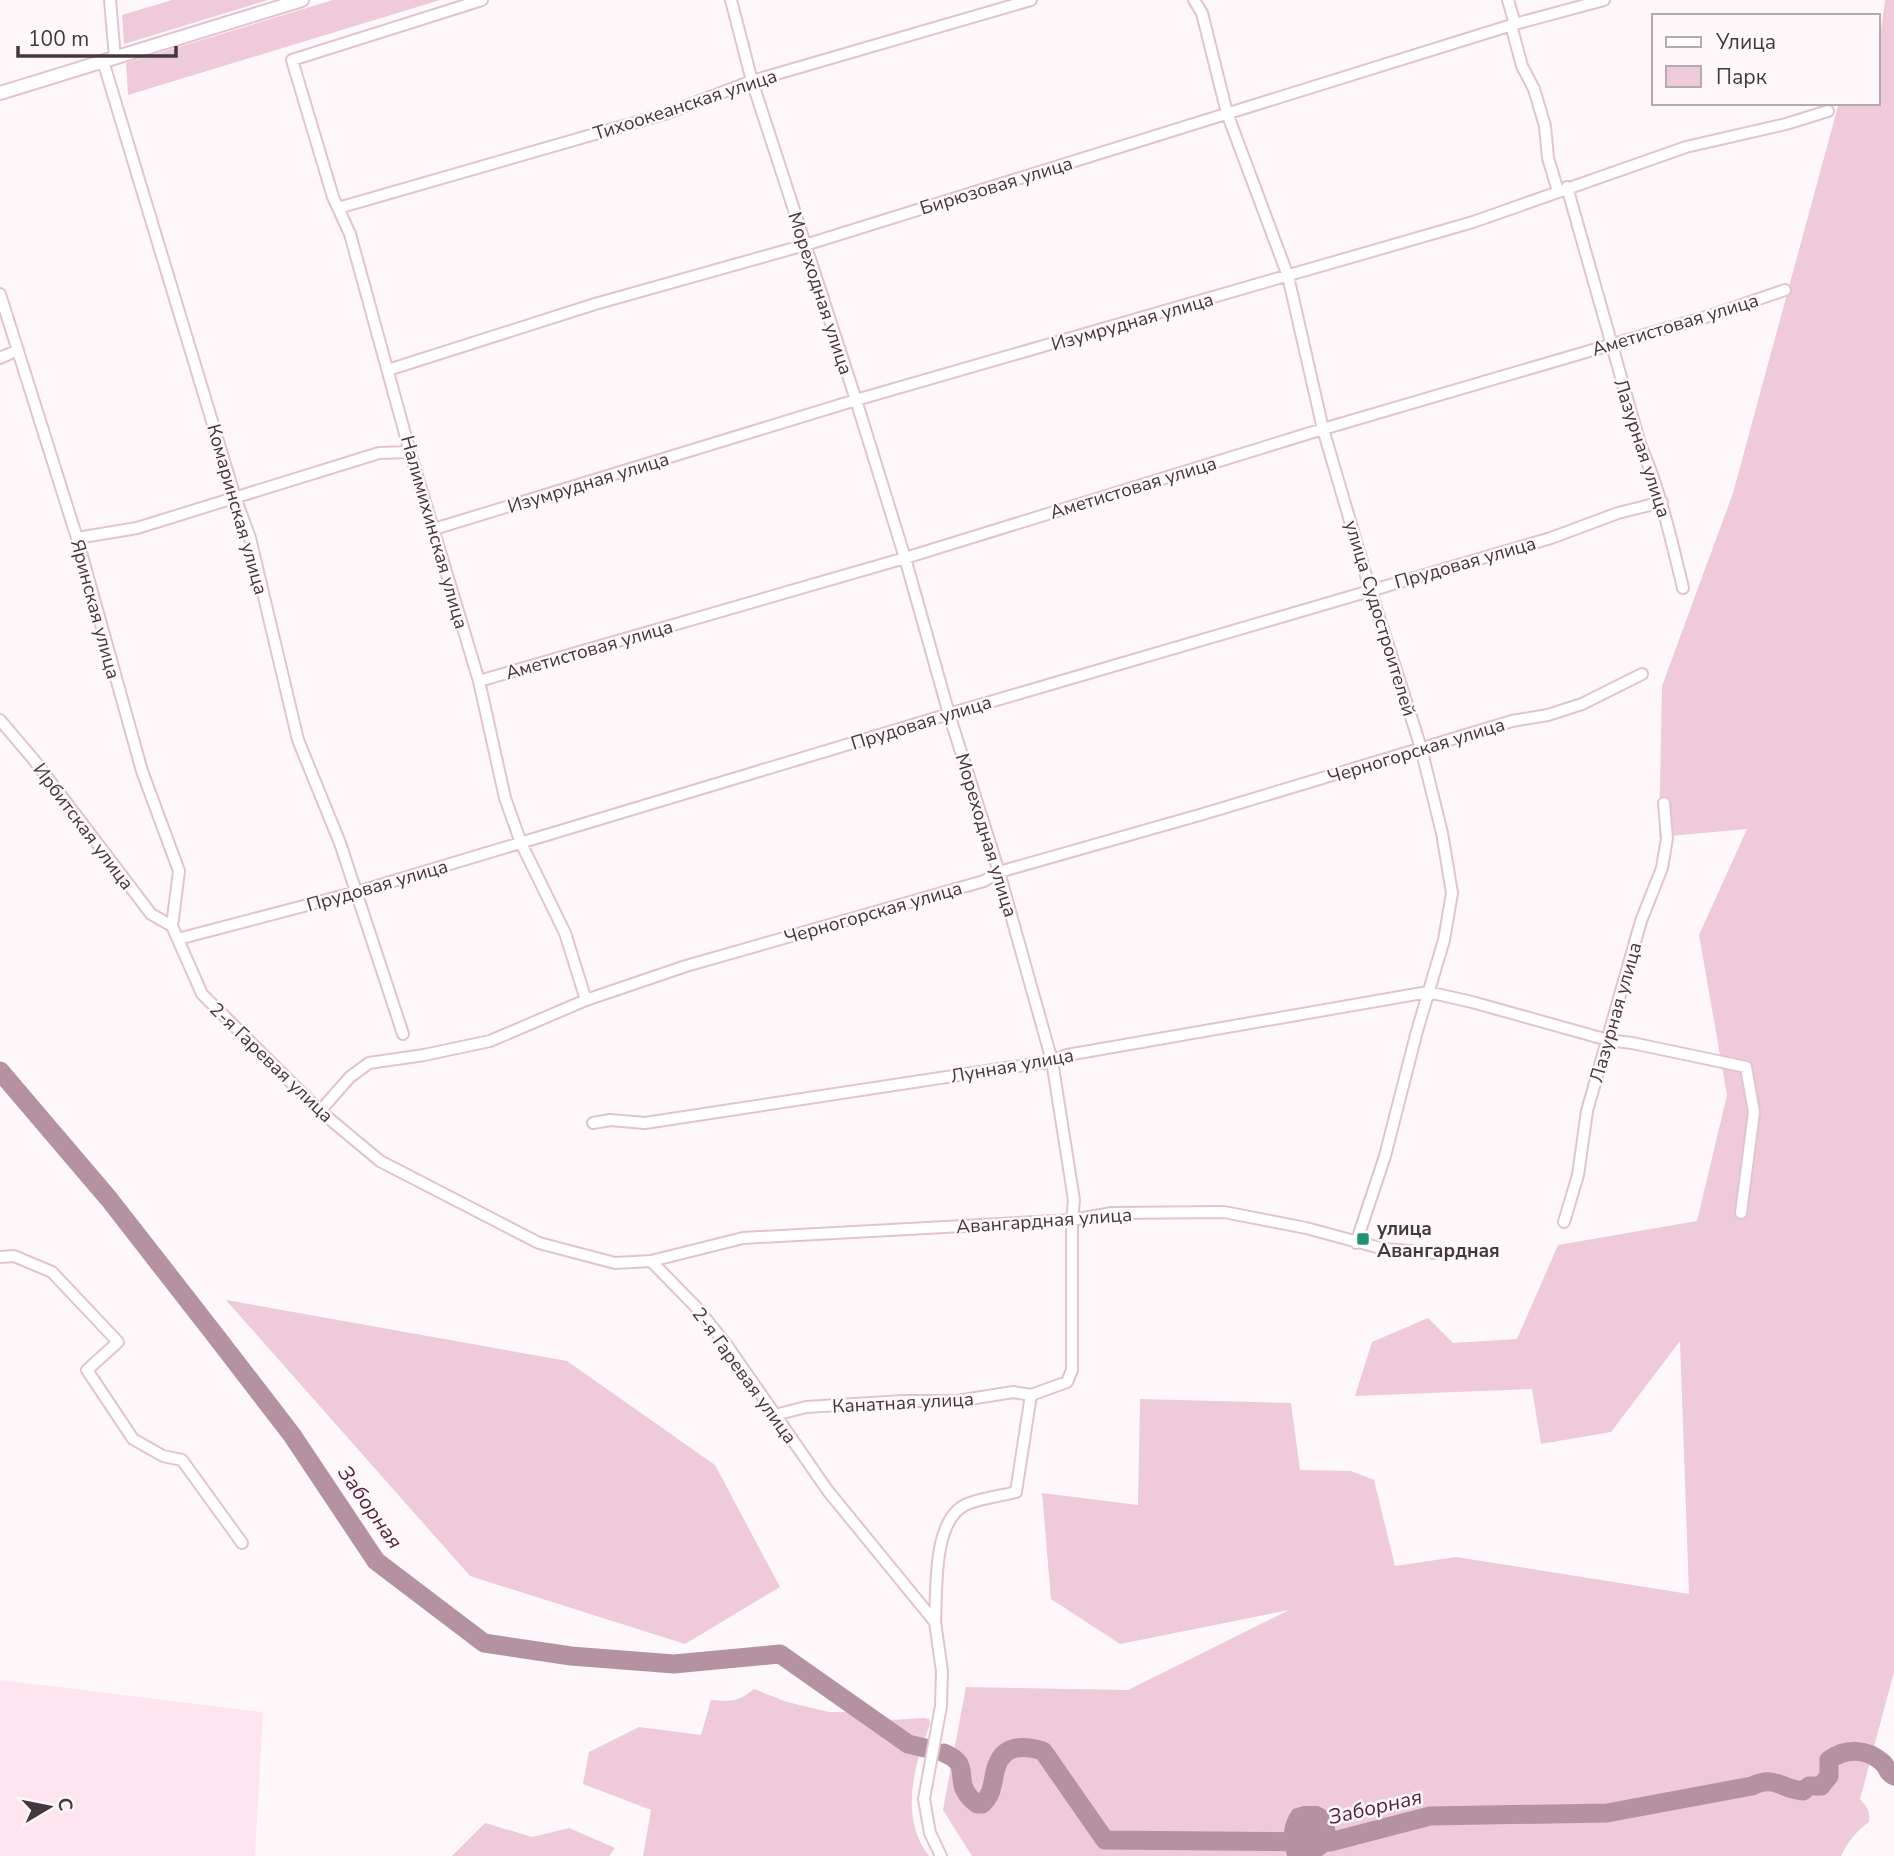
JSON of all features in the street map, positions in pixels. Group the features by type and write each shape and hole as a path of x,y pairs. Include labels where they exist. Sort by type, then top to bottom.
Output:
{"street":[{"name":"Комаринская улица","path":"110,0 109,60 234,497 250,538 298,740 340,843 403,1034"},
{"path":"0,93 302,0"},
{"name":"Налимихинская улица","path":"482,0 292,60 338,208 350,234 479,681 505,798 521,843 565,933 586,1000"},
{"name":"Мореходная улица","path":"731,0 752,81 905,558 949,714 999,872 1052,1061 1074,1200 1072,1370 1067,1382 1031,1395"},
{"name":"Тихоокеанская улица","path":"338,208 668,113 752,81 1031,0"},
{"name":"улица Судостроителей","path":"1194,0 1202,13 1227,113 1288,276 1323,429 1370,589 1422,748 1442,833 1452,893 1444,940 1385,1156 1356,1243"},
{"name":"Лазурная улица","path":"1508,0 1522,65 1534,89 1545,125 1548,158 1562,189 1640,443 1654,476 1683,588"},
{"name":"Бирюзовая улица","path":"388,370 595,304 805,245 1513,25 1604,0"},
{"name":"Изумрудная улица","path":"434,529 856,400 1473,222 1686,147 1786,124 1828,111"},
{"name":"Аметистовая улица","path":"479,681 905,558 1323,429 1709,316 1785,290"},
{"name":"Яринская улица","path":"0,294 77,538 142,771 179,871 172,926"},
{"path":"0,358 18,350"},
{"path":"77,538 137,528 379,453 411,452"},
{"name":"Прудовая улица","path":"178,939 357,892 1370,589 1550,538 1618,513 1662,502"},
{"name":"Черногорская улица","path":"320,1111 350,1077 369,1063 490,1041 586,1000 685,966 984,881 999,872 1512,721 1548,715 1582,704 1642,674"},
{"name":"Ирбитская улица","path":"0,720 34,760 151,914 172,926"},
{"name":"Лазурная улица","path":"1564,1222 1578,1175 1587,1111 1641,921 1662,868 1667,838 1664,803"},
{"name":"2-я Гаревая улица","path":"172,926 202,994 320,1111 380,1161 539,1243 615,1263 651,1261 696,1307 726,1344 828,1491 935,1622"},
{"path":"1428,992 1608,1041 1632,1043 1746,1067 1754,1111 1741,1213"},
{"name":"Лунная улица","path":"593,1123 610,1120 645,1123 1052,1061 1067,1055 1428,992"},
{"name":"Авангардная улица","path":"651,1261 743,1238 1072,1220 1112,1213 1224,1212 1306,1228 1384,1249 1435,1253"},
{"path":"0,1257 14,1256 52,1272 118,1342 87,1370 133,1439 163,1455 182,1460 242,1543"},
{"name":"Канатная улица","path":"775,1415 816,1407 903,1401 957,1401 1013,1392 1031,1395"},
{"path":"941,1856 930,1833 924,1799 941,1706 942,1671 935,1622 939,1551 949,1521 965,1504 1016,1492 1031,1395"}],"shaded area":[{"path":"0,1680 263,1712 255,1856 0,1856"},
{"path":"1318,1806 1332,1813 1338,1844 1322,1856 1287,1856 1284,1837 1287,1820 1293,1809"}],"green space":[{"path":"172,0 268,0 124,44 122,15"},
{"path":"333,0 440,0 128,95 126,63"},
{"path":"1885,0 1894,0 1894,1672 1860,1799 1868,1810 1869,1822 1853,1837 1841,1856 1322,1856 1328,1852 1318,1806 1293,1809 1284,1847 1287,1856 972,1856 943,1810 966,1687 1128,1690 1289,1610 1120,1644 1051,1599 1042,1493 1138,1505 1140,1399 1291,1403 1300,1470 1351,1471 1374,1480 1395,1566 1456,1557 1689,1594 1680,1341 1611,1432 1541,1444 1532,1389 1355,1396 1372,1342 1428,1318 1453,1343 1517,1339 1558,1245 1697,1221 1727,1095 1699,935 1747,829 1659,837 1662,686 1733,493 1838,106 1880,105 1880,38"},
{"path":"226,1300 567,1361 715,1465 780,1587 685,1644 470,1576"},
{"path":"754,1689 787,1702 829,1712 872,1712 891,1720 929,1719 930,1724 915,1774 912,1809 914,1825 929,1856 643,1856 651,1810 583,1784 589,1752 639,1727 701,1735 711,1700 734,1700"},
{"path":"485,1823 532,1837 569,1828 615,1848 609,1856 452,1856"}],"waterway":[{"name":"Заборная","path":"0,1071 109,1199 292,1435 376,1561 484,1643 571,1656 674,1664 780,1654 908,1744 925,1748"},
{"name":"Заборная","path":"944,1753 959,1763 964,1789 977,1804 982,1804 991,1791 996,1768 1004,1754 1022,1747 1043,1751 1105,1840 1330,1842 1430,1816 1607,1813 1767,1782 1803,1791 1809,1786 1821,1786 1829,1776 1829,1760 1842,1753 1856,1751 1877,1758 1894,1776"}],"place":[{"name":"улица Авангардная","path":"1363,1239"}]}
